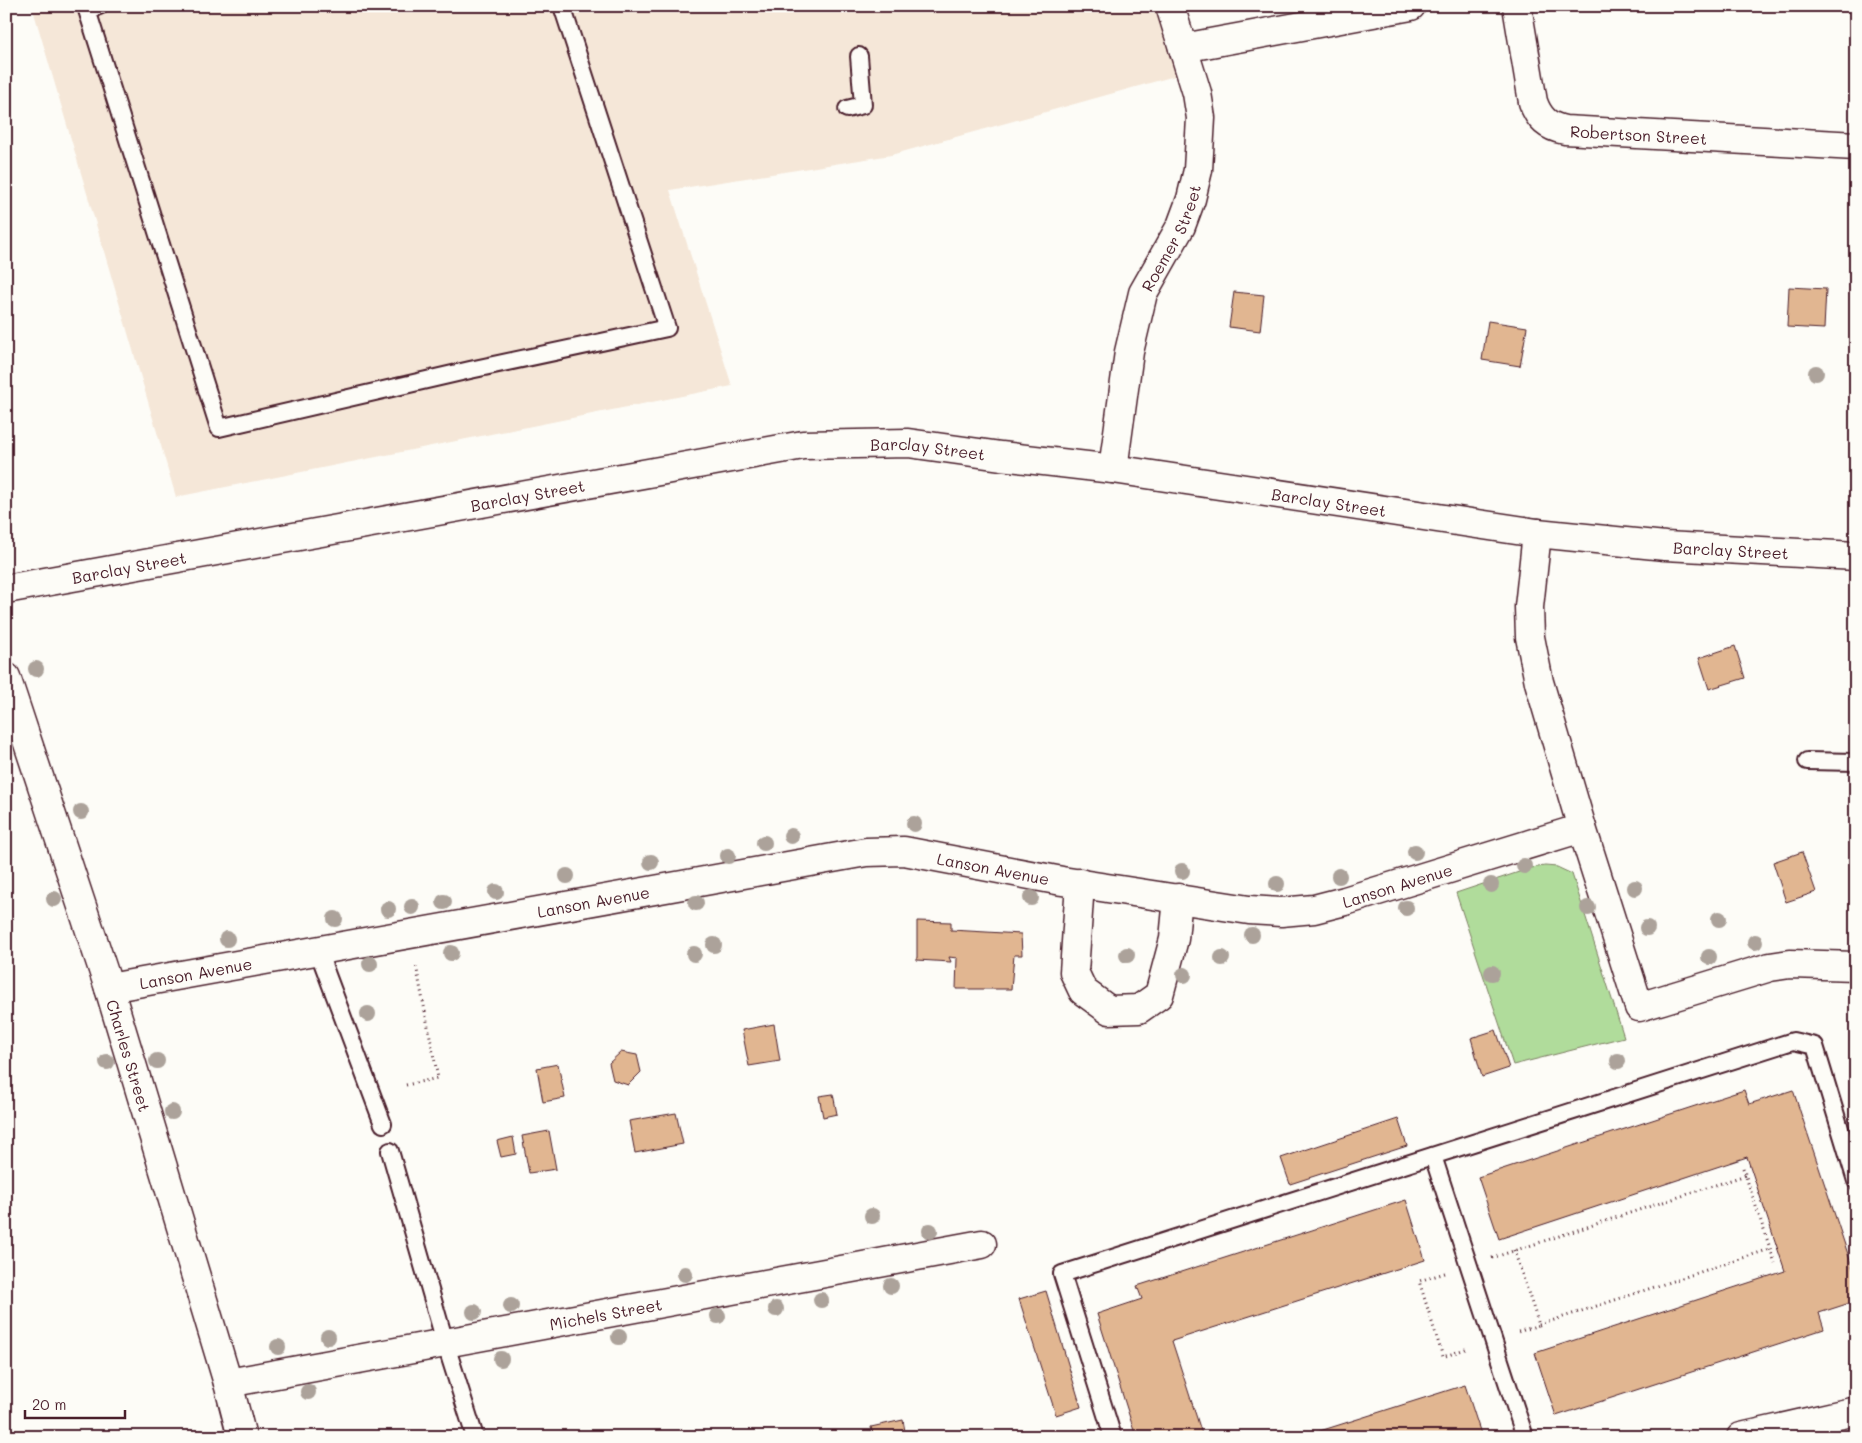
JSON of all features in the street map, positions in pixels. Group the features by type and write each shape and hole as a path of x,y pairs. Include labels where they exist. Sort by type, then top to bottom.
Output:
{"street":[{"name":"Roemer Street","path":"1113,469 1129,352 1143,293 1182,226 1198,170 1201,118 1197,93 1170,6"},
{"path":"1183,48 1410,6"},
{"name":"Robertson Street","path":"1517,6 1533,102 1537,113 1544,122 1554,128 1856,146"},
{"name":"Barclay Street","path":"6,589 803,445 908,443 1113,469 1537,533 1665,546 1856,556"},
{"path":"1537,533 1529,607 1530,637 1539,682 1582,828 1639,1007 1770,967 1790,964 1856,966"},
{"name":"Charles Street","path":"6,677 109,988 228,1383 242,1437"},
{"name":"Lanson Avenue","path":"109,988 866,852 904,851 1080,883 1249,910 1282,912 1314,909 1345,901 1582,828"},
{"path":"1080,883 1074,972 1083,991 1109,1010 1139,1009 1159,995 1174,939 1178,898"},
{"name":"Michels Street","path":"228,1383 982,1244"},
{"path":"1741,1437 1856,1411"}],"lane":[{"path":"99,6 87,10 219,428 470,370 667,328 562,6"},
{"path":"847,109 863,105 859,56"},
{"path":"1807,761 1856,762"},
{"path":"318,951 383,1124"},
{"path":"1113,1437 1062,1274 1793,1041 1815,1046 1856,1181"},
{"path":"390,1151 445,1342 475,1437"},
{"path":"1433,1156 1524,1437"}],"path":[{"path":"406,1085 438,1078 416,964"},
{"path":"1743,1168 1775,1263"},
{"path":"1485,1260 1746,1175"},
{"path":"1511,1335 1770,1249"},
{"path":"1514,1250 1539,1326"},
{"path":"1448,1272 1419,1280 1443,1357 1473,1347"}],"shaded area":[{"path":"32,6 1161,6 1182,74 891,155 670,190 732,386 176,497"}],"green space":[{"path":"1557,867 1572,874 1624,1037 1513,1065 1456,893 1531,868"}],"building":[{"path":"1789,287 1826,289 1824,329 1787,327"},
{"path":"1234,292 1264,295 1260,331 1229,327"},
{"path":"1488,321 1527,327 1520,366 1482,360"},
{"path":"1735,646 1745,678 1709,689 1699,658"},
{"path":"1802,852 1816,892 1786,902 1773,862"},
{"path":"917,921 951,922 951,930 1021,934 1022,955 1014,955 1011,989 956,989 957,958 949,957 951,962 917,960"},
{"path":"774,1024 780,1061 749,1066 742,1030"},
{"path":"1496,1030 1509,1068 1482,1077 1471,1038"},
{"path":"621,1052 637,1055 641,1072 628,1085 613,1080 609,1063"},
{"path":"558,1064 565,1098 543,1102 537,1068"},
{"path":"1744,1090 1749,1104 1793,1090 1856,1278 1856,1301 1819,1313 1824,1329 1556,1416 1535,1353 1785,1271 1747,1157 1499,1239 1478,1177"},
{"path":"833,1094 837,1114 823,1117 819,1096"},
{"path":"676,1113 683,1144 635,1153 629,1121"},
{"path":"1398,1119 1407,1146 1290,1184 1281,1158"},
{"path":"549,1131 556,1169 529,1173 522,1136"},
{"path":"513,1137 516,1154 501,1157 497,1141"},
{"path":"1406,1200 1425,1260 1172,1341 1203,1437 1136,1437 1097,1314 1142,1299 1137,1286"},
{"path":"1046,1291 1081,1407 1056,1415 1019,1299"},
{"path":"1465,1385 1482,1437 1301,1437"},
{"path":"903,1420 906,1437 873,1437 871,1427"}]}
